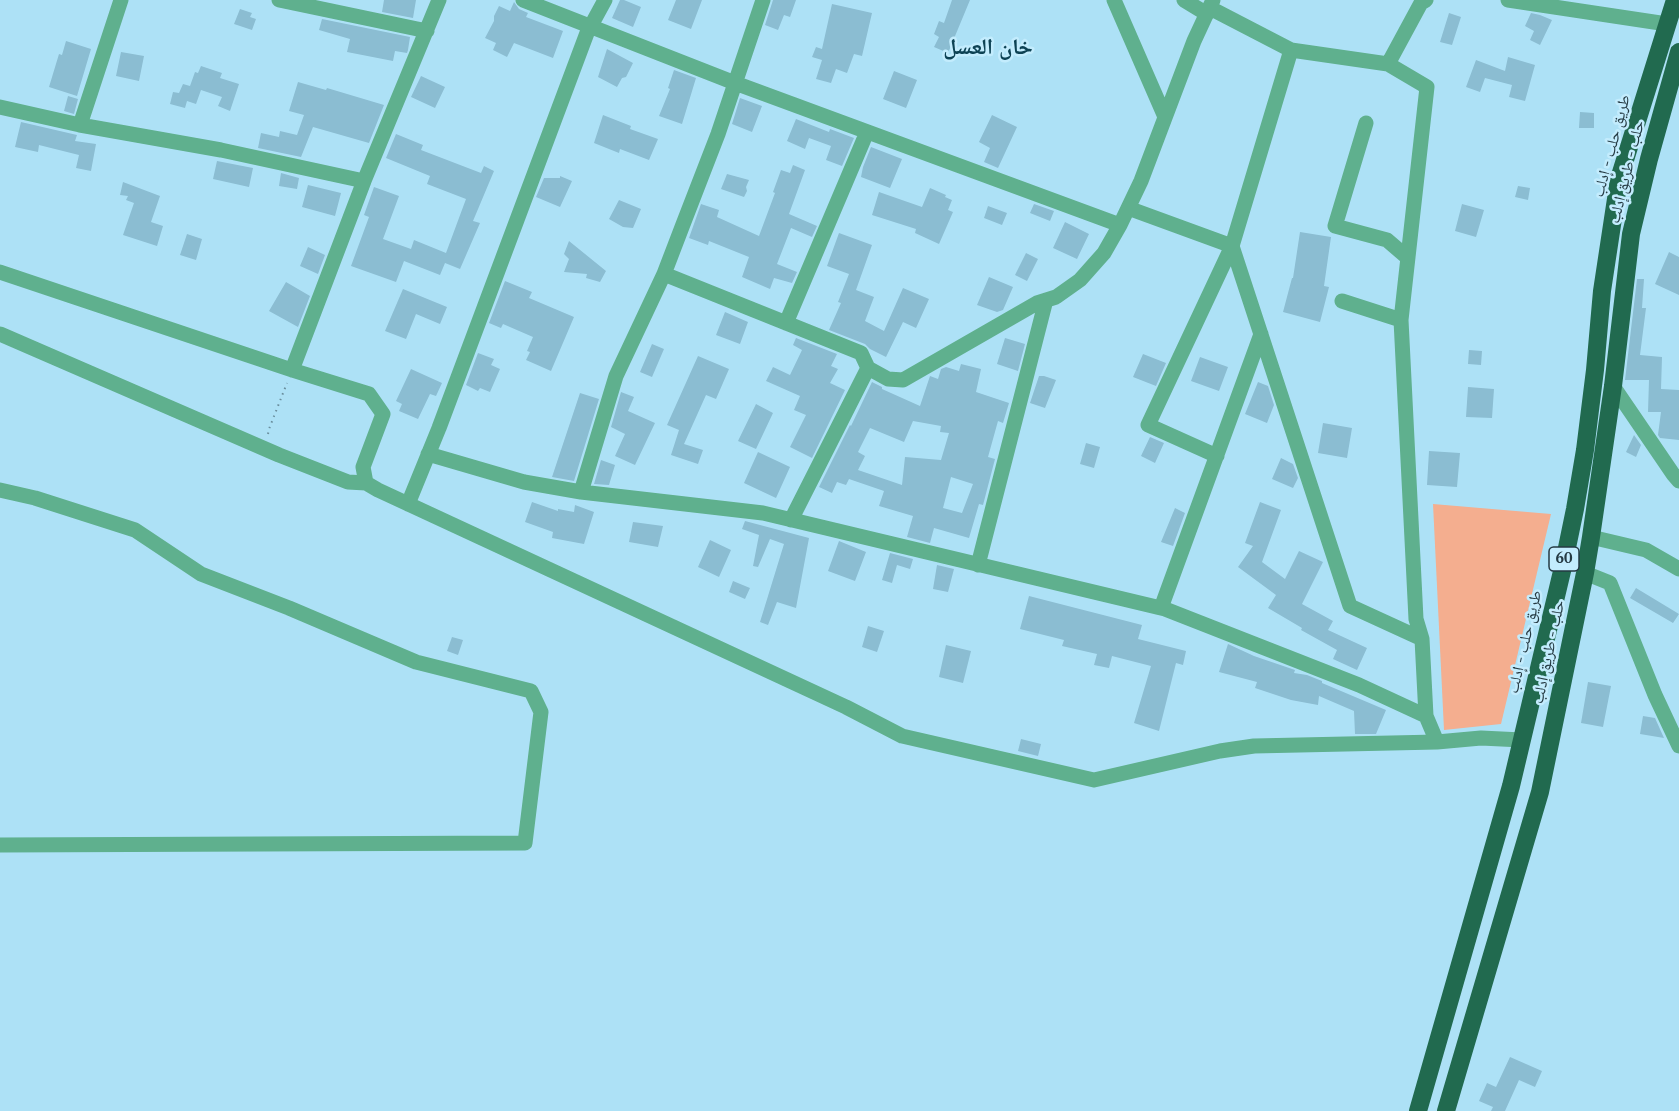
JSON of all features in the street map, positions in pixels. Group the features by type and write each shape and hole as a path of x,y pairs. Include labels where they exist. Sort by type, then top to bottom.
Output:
{"highway":[{"name":"طريق حلب - إدلب","path":"1418,1111 1511,786 1522,740 1575,509 1590,416 1602,291 1619,179 1675,0"},
{"name":"حلب - طريق إدلب","path":"1446,1111 1540,792 1586,573 1613,386 1631,234 1648,159 1679,52"},
{"path":"1484,983 1491,933 1515,842 1512,836 1507,834 1501,834 1496,838"}],"street":[{"path":"80,125 121,0"},
{"path":"279,0 427,31"},
{"path":"292,370 364,181 439,0"},
{"path":"523,0 735,83 1120,225"},
{"path":"408,504 590,27 605,0"},
{"path":"581,492 616,376 664,274 718,134 763,0"},
{"path":"1113,0 1165,117"},
{"path":"1184,0 1210,7 1291,50 1388,64 1427,87 1401,320 1416,620 1422,639 1426,716 1437,742"},
{"path":"1388,64 1421,3 1426,0"},
{"path":"1508,0 1667,24"},
{"path":"664,274 861,353 868,368 888,379 903,380 1036,303 1056,297 1080,280 1104,253 1141,180 1194,41 1210,7"},
{"path":"1217,456 1148,425 1232,246 1291,50"},
{"path":"0,106 80,125 221,150 364,181"},
{"path":"1366,123 1335,226 1387,240 1408,258"},
{"path":"786,323 867,132"},
{"path":"1128,208 1232,246"},
{"path":"1232,246 1350,606 1422,639"},
{"path":"0,272 369,394 383,414 363,467 366,483"},
{"path":"978,565 1046,300"},
{"path":"1342,301 1401,320"},
{"path":"0,334 266,449 348,482 366,483 846,707 902,736 1094,780 1220,751 1254,746 1437,742 1481,738 1522,740"},
{"path":"1161,608 1261,334"},
{"path":"791,520 868,368"},
{"path":"1613,386 1679,481"},
{"path":"428,454 524,482 581,492 762,513 1161,608 1359,685 1426,716"},
{"path":"0,490 35,498 135,530 201,574 289,608 416,662 531,691 541,712 525,843 0,845"},
{"path":"1591,537 1646,550 1679,568"},
{"path":"1586,573 1610,583 1655,695 1679,746"}],"path":[{"path":"266,449 269,429 292,370"}],"shaded area":[{"path":"1433,504 1551,514 1501,724 1444,730"}],"building":[{"path":"384,0 416,0 413,18 382,12"},
{"path":"620,0 641,7 633,27 612,18"},
{"path":"676,0 702,0 691,29 668,20"},
{"path":"773,0 796,0 790,17 784,15 778,30 765,25"},
{"path":"952,0 970,0 948,53 934,47 939,37 934,34 939,21 944,23"},
{"path":"514,2 519,9 528,13 526,17 563,31 553,58 514,43 507,57 493,50 496,43 485,38 494,21 494,16 499,6 510,11"},
{"path":"832,4 872,13 862,56 854,54 847,73 836,69 831,83 816,79 822,60 812,57 816,47 822,49"},
{"path":"240,9 252,13 250,17 256,19 252,30 234,24"},
{"path":"1449,13 1461,17 1452,45 1440,42"},
{"path":"1531,13 1552,20 1540,45 1530,40 1534,31 1525,26"},
{"path":"322,19 410,37 407,53 395,51 393,61 347,52 350,39 319,30"},
{"path":"66,41 91,49 77,96 49,87 59,54 62,55"},
{"path":"607,49 633,63 626,77 622,78 617,87 598,77"},
{"path":"121,52 144,56 139,81 116,76"},
{"path":"1508,57 1535,65 1525,101 1509,97 1512,85 1485,78 1480,92 1466,87 1476,60 1505,71"},
{"path":"201,66 222,73 220,78 239,84 230,111 218,106 222,97 201,90 196,104 187,101 185,108 170,104 173,92 179,93 183,84 190,86 195,72 198,73"},
{"path":"674,70 696,78 682,124 659,116 670,89 668,88"},
{"path":"894,71 917,80 906,108 883,99"},
{"path":"421,76 445,87 435,108 411,97"},
{"path":"298,82 384,105 369,143 313,127 301,157 258,148 261,133 279,137 280,131 297,135 304,115 289,111"},
{"path":"68,96 78,99 74,114 64,111"},
{"path":"740,98 762,106 752,132 732,124"},
{"path":"1580,112 1594,113 1594,128 1579,128"},
{"path":"603,115 631,126 630,129 658,139 649,160 620,149 619,153 594,143"},
{"path":"992,115 1017,127 998,168 984,162 990,148 979,142"},
{"path":"796,119 829,132 830,129 854,138 842,166 826,160 831,146 809,138 805,149 787,141"},
{"path":"21,122 77,135 75,141 96,144 91,171 76,168 79,155 39,145 38,152 15,147"},
{"path":"396,134 423,145 421,150 481,173 484,166 494,171 473,221 480,223 460,269 445,263 440,275 404,261 396,282 351,266 369,217 364,215 374,187 399,196 383,239 411,249 414,240 446,253 466,199 427,184 430,176 386,158"},
{"path":"871,147 902,159 890,188 861,177"},
{"path":"217,161 253,168 249,187 213,179"},
{"path":"793,165 805,170 789,214 817,226 812,237 791,228 777,264 797,272 792,283 774,278 770,289 742,277 749,257 709,241 708,245 689,238 701,204 719,210 717,217 759,236 781,170 790,173"},
{"path":"281,173 299,178 297,189 279,186"},
{"path":"727,174 749,180 744,197 721,189"},
{"path":"560,176 572,181 560,207 536,197 544,178 560,178"},
{"path":"123,182 160,196 151,222 163,226 157,246 123,235 134,203 126,200 128,196 120,195"},
{"path":"308,185 341,193 335,216 302,207"},
{"path":"1518,186 1530,188 1528,200 1515,197"},
{"path":"930,188 952,200 948,210 953,212 939,244 915,233 916,229 872,215 879,192 922,207"},
{"path":"619,200 641,209 633,228 623,227 609,219"},
{"path":"1034,204 1054,211 1050,221 1030,213"},
{"path":"1462,204 1484,210 1476,237 1455,231"},
{"path":"988,206 1007,213 1002,225 984,218"},
{"path":"1065,222 1089,234 1077,259 1053,248"},
{"path":"1300,232 1331,237 1324,286 1329,287 1320,322 1283,312 1293,278"},
{"path":"839,233 872,245 856,290 874,297 865,321 884,331 903,288 929,299 916,328 903,322 886,357 865,344 829,330 841,303 838,302 849,274 827,266"},
{"path":"187,234 202,239 196,260 180,255"},
{"path":"569,241 606,271 600,282 586,278 587,274 564,272 569,259 564,254"},
{"path":"308,247 325,255 318,274 300,266"},
{"path":"1669,252 1679,257 1679,295 1655,284"},
{"path":"1026,253 1038,259 1027,281 1015,275"},
{"path":"989,277 1013,287 1003,310 997,312 977,305"},
{"path":"1637,279 1644,279 1642,308 1646,308 1640,355 1662,357 1661,389 1679,390 1679,440 1660,438 1658,435 1661,412 1648,412 1649,380 1625,380"},
{"path":"505,281 532,292 529,298 574,317 551,371 526,360 533,337 503,324 501,328 489,323"},
{"path":"286,282 310,296 298,327 269,311"},
{"path":"403,289 447,307 440,324 416,314 406,339 385,331"},
{"path":"725,312 748,322 740,344 716,335"},
{"path":"796,338 837,354 831,366 838,369 830,383 845,390 812,458 790,447 806,415 794,410 800,396 766,381 773,367 790,375 802,350 793,345"},
{"path":"1005,338 1025,344 1018,371 997,364"},
{"path":"652,344 664,349 652,377 640,372"},
{"path":"1469,350 1482,351 1481,365 1468,364"},
{"path":"478,353 494,359 491,365 500,369 490,392 480,388 478,391 466,385"},
{"path":"1143,354 1166,363 1156,386 1133,377"},
{"path":"698,356 729,369 716,399 706,395 684,444 703,450 698,464 671,455 679,430 667,425"},
{"path":"1200,357 1228,367 1219,391 1191,381"},
{"path":"961,364 981,369 976,392 1009,403 1003,423 998,421 988,457 995,459 983,505 979,504 969,538 934,528 930,543 907,537 913,516 879,506 884,491 849,479 846,485 837,482 832,493 819,487 872,382 920,406 930,376 938,379 941,369 946,367 959,371","holes":["913,421 941,426 940,432 949,433 941,460 905,457 902,485 858,470 865,456 858,452 870,428 904,442","951,477 973,484 962,513 943,508"]},
{"path":"411,369 442,383 436,396 430,394 418,419 399,411 402,404 396,401"},
{"path":"1039,376 1056,380 1045,408 1030,403"},
{"path":"1258,382 1268,386 1274,405 1267,423 1245,414"},
{"path":"1468,387 1494,389 1492,418 1466,417"},
{"path":"621,392 634,397 628,411 655,423 635,465 615,456 625,434 611,427"},
{"path":"580,393 599,399 574,481 552,477"},
{"path":"756,404 773,413 756,449 738,441"},
{"path":"1323,423 1352,428 1347,458 1318,453"},
{"path":"1634,435 1641,445 1636,457 1626,452"},
{"path":"1150,437 1164,443 1155,463 1141,456"},
{"path":"1086,443 1100,447 1094,468 1080,464"},
{"path":"1429,451 1460,453 1457,487 1427,485"},
{"path":"758,452 790,467 776,498 744,483"},
{"path":"1281,458 1293,464 1298,478 1293,488 1272,479"},
{"path":"601,460 615,465 609,485 594,484"},
{"path":"532,502 558,511 558,509 574,512 575,505 594,512 584,544 552,538 553,532 525,522"},
{"path":"1260,502 1281,510 1262,562 1285,579 1299,551 1323,562 1302,604 1333,621 1328,630 1367,648 1357,670 1333,659 1337,650 1268,608 1276,595 1238,567 1253,546 1245,543"},
{"path":"1175,508 1185,513 1173,546 1161,542"},
{"path":"745,521 809,538 796,608 777,602 768,625 760,622 784,544 770,539 758,567 753,566 759,535 742,529"},
{"path":"633,522 663,526 658,547 629,542"},
{"path":"710,540 731,550 719,577 698,567"},
{"path":"839,541 866,552 855,581 828,571"},
{"path":"890,553 913,559 910,569 897,565 892,583 882,580"},
{"path":"937,565 954,569 948,592 933,589"},
{"path":"733,581 750,588 745,599 729,592"},
{"path":"1636,588 1679,614 1673,623 1630,598"},
{"path":"1029,596 1142,625 1138,639 1186,651 1183,665 1176,663 1159,731 1134,723 1151,666 1112,656 1109,668 1094,665 1097,654 1062,646 1064,640 1020,629"},
{"path":"868,626 884,631 877,652 862,647"},
{"path":"452,637 463,640 458,655 447,651"},
{"path":"1228,644 1295,670 1294,673 1322,681 1322,683 1386,710 1376,734 1355,734 1354,711 1319,696 1318,705 1291,700 1255,688 1257,682 1219,672"},
{"path":"946,645 971,651 963,683 939,677"},
{"path":"1588,682 1611,686 1603,727 1581,723"},
{"path":"1643,716 1655,718 1664,738 1640,734"},
{"path":"1021,739 1041,744 1038,756 1018,751"},
{"path":"1510,1057 1542,1071 1535,1087 1519,1080 1505,1111 1491,1111 1493,1107 1479,1101 1487,1083 1496,1087"}],"district":[{"name":"خان العسل","path":"988,48"}]}
